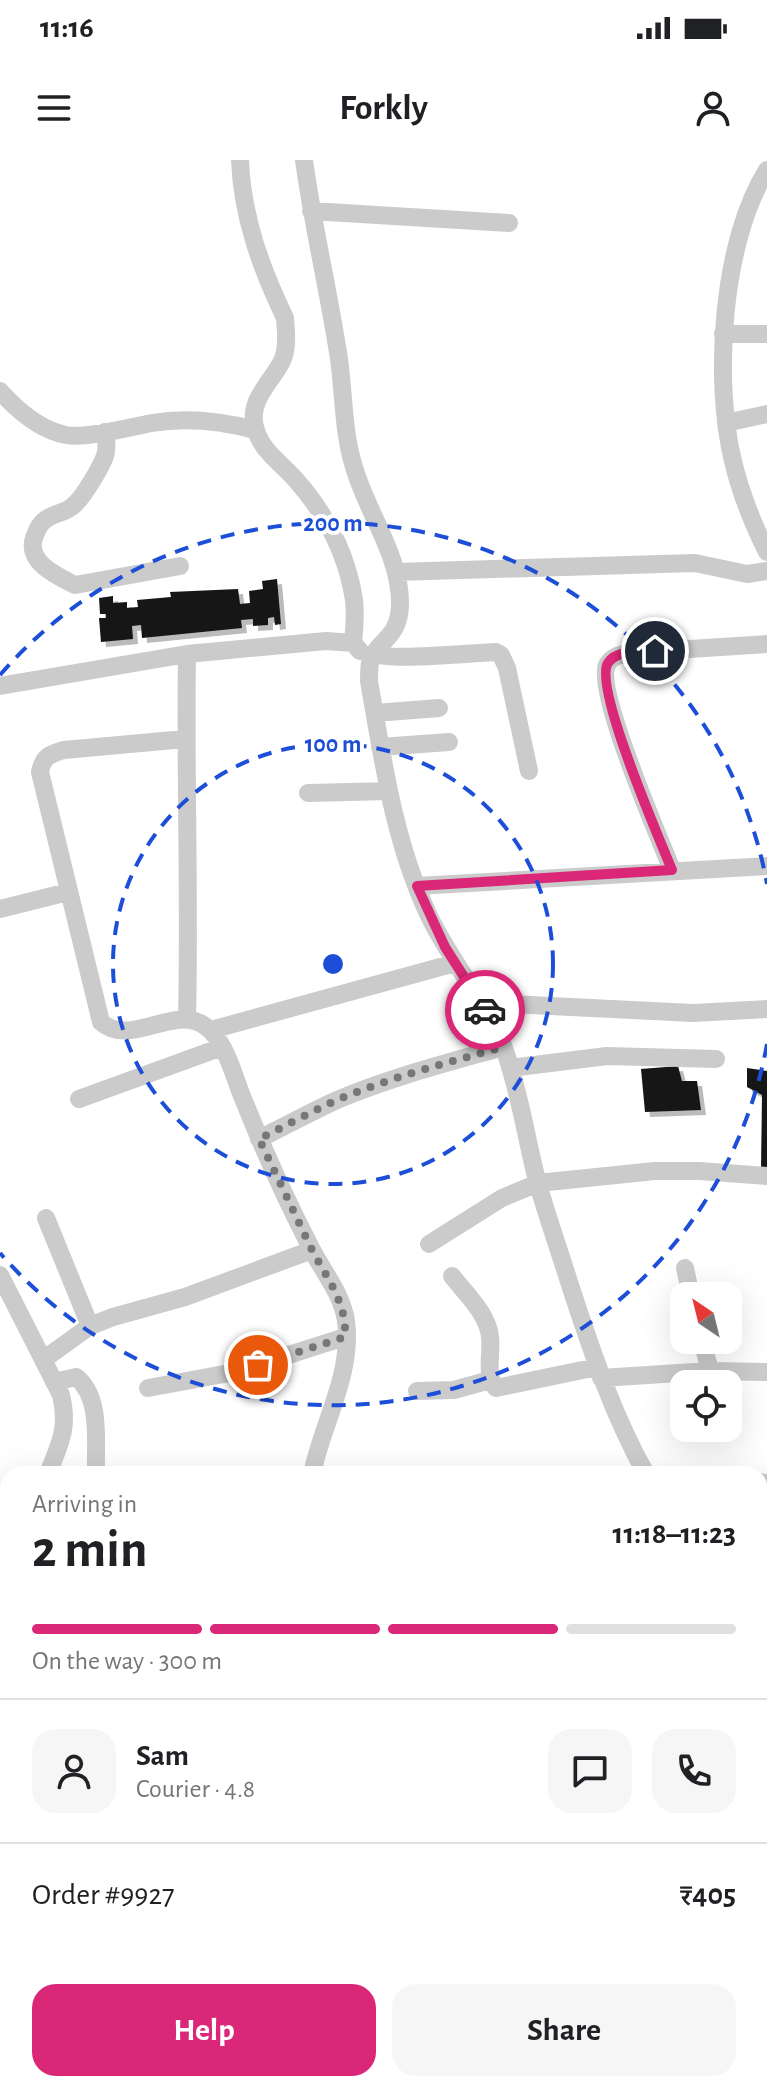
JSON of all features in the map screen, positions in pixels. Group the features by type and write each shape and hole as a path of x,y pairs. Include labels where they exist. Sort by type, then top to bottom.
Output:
{"street":[{"path":"240,160 246,215 285,318 286,331 283,358 256,401 252,415 255,430 271,458 291,474 321,511 333,535 344,560 355,603 353,643"},
{"path":"304,160 339,358 353,467 396,572 400,604 398,622 392,635 373,658 369,681 389,791 409,869 428,914 503,1047 538,1183 599,1373 642,1466"},
{"path":"767,170 743,218 733,261 723,334 726,423 733,461 767,552"},
{"path":"311,211 509,223"},
{"path":"723,334 767,334"},
{"path":"0,391 14,407 44,427 68,435 157,422 196,420 222,421 255,430"},
{"path":"726,423 767,414"},
{"path":"105,432 105,457 77,503 65,512 46,518 38,528 32,546 36,557 43,566 75,585 180,566"},
{"path":"396,572 695,563 747,574 767,571"},
{"path":"0,686 187,654 326,641 353,643 373,658 496,652 501,655 507,668 529,771"},
{"path":"672,870 622,741 604,678 607,664 615,656 627,653 767,644"},
{"path":"187,654 185,739 190,903 187,1019"},
{"path":"375,713 439,708"},
{"path":"185,739 64,750 49,754 42,761 40,772 101,1022 122,1031 187,1019 211,1030 222,1047 259,1139 312,1250 341,1301 346,1323 340,1380 314,1466"},
{"path":"380,747 449,742"},
{"path":"308,793 389,791"},
{"path":"417,886 672,870 766,870"},
{"path":"0,909 68,892"},
{"path":"211,1030 455,963"},
{"path":"484,1010 510,1004 693,1013 767,1009"},
{"path":"79,1099 222,1047"},
{"path":"259,1139 366,1089 503,1047"},
{"path":"510,1068 607,1056 716,1059"},
{"path":"429,1244 502,1198 538,1183 655,1171 767,1176"},
{"path":"46,1218 90,1326"},
{"path":"43,1360 90,1326 185,1297 312,1250"},
{"path":"685,1268 688,1282"},
{"path":"0,1275 61,1395 66,1415 62,1439 51,1466"},
{"path":"452,1276 486,1320 490,1334 490,1380 496,1388 599,1373 670,1372"},
{"path":"148,1388 235,1372 345,1337"},
{"path":"742,1372 767,1372"},
{"path":"54,1382 76,1377 86,1385 94,1417 96,1466"},
{"path":"417,1391 454,1390 490,1380"}],"building":[{"path":"277,579 281,624 275,625 274,617 268,618 268,625 253,626 253,619 241,620 242,628 142,638 141,625 132,626 133,639 101,642 99,618 106,618 106,614 100,614 99,598 113,596 113,603 127,602 127,608 138,607 137,600 171,597 170,592 238,589 240,604 250,603 249,591 263,589 262,581"},
{"path":"678,1066 682,1081 697,1081 701,1110 645,1112 641,1069"},
{"path":"747,1068 767,1071 767,1169 761,1169 762,1095 747,1087"}],"way so far":[{"path":"258,1365 345,1337 346,1323 341,1301 312,1250 259,1139 366,1089 503,1047 485,1010"}],"route":[{"path":"485,1010 445,947 417,886 672,870 622,741 604,678 607,664 615,656 655,651"}]}
